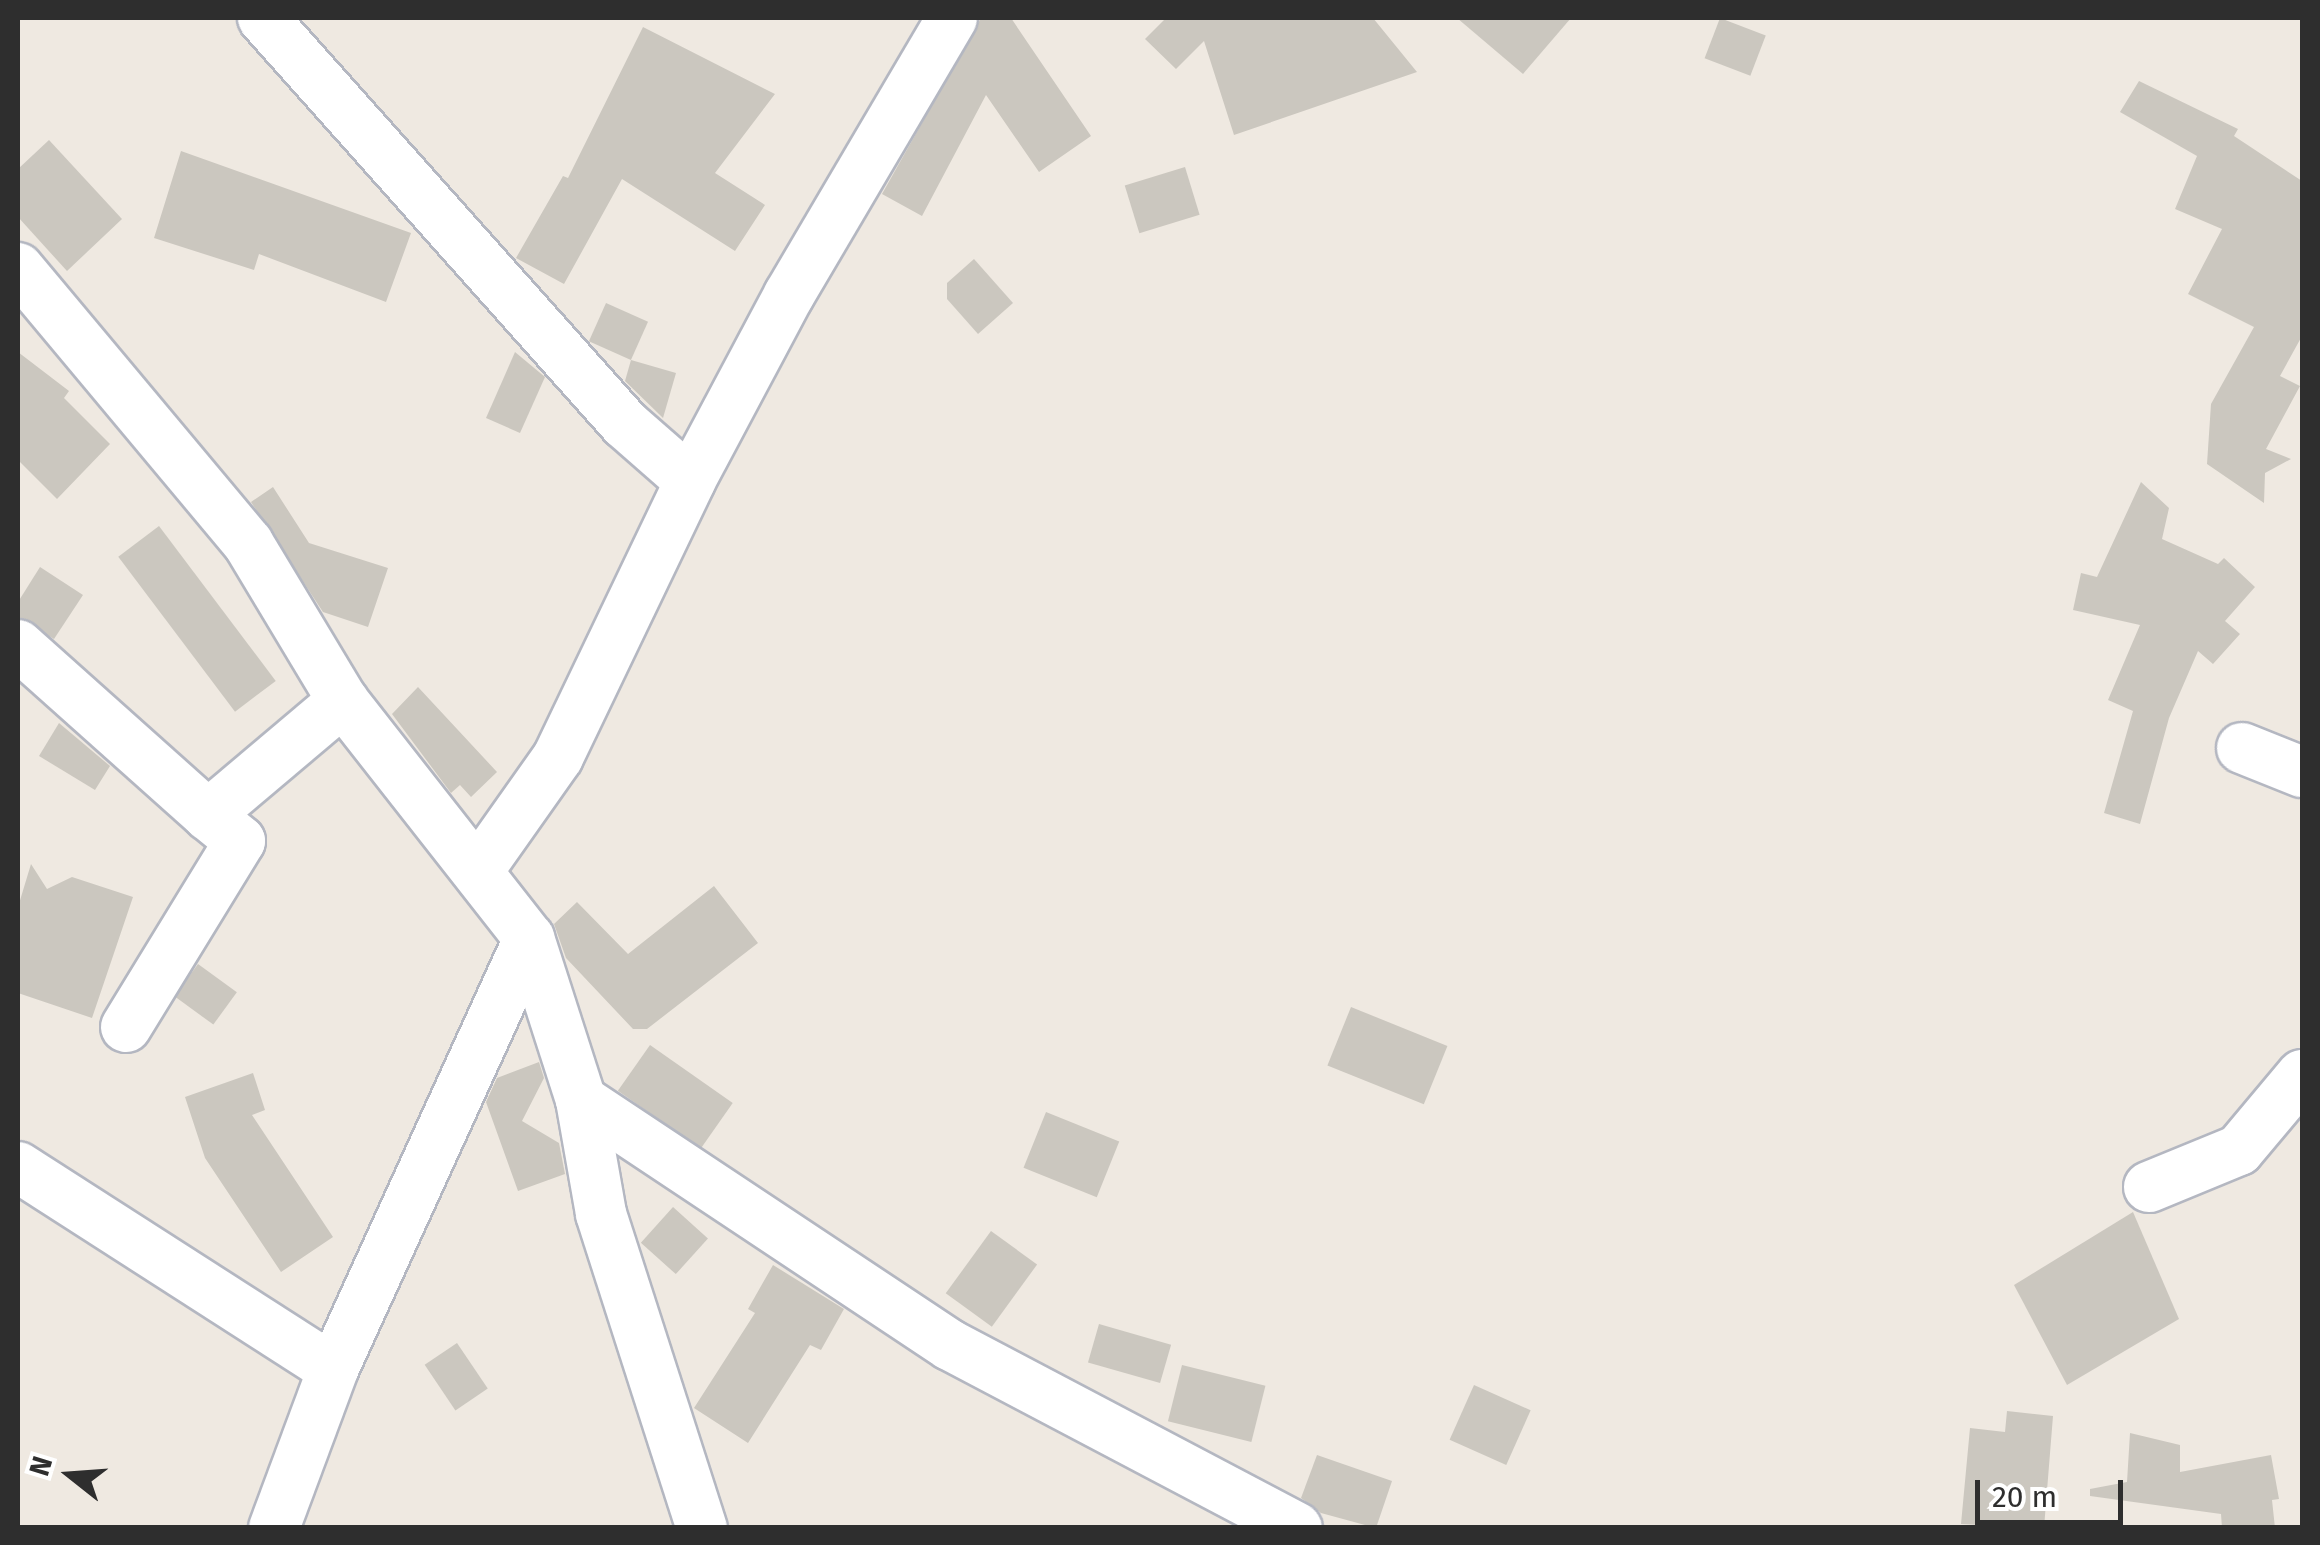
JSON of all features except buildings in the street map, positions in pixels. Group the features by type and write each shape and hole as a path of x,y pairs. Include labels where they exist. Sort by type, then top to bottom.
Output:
{"street":[{"path":"264,18 625,424 690,480"},
{"path":"479,869 558,756 690,480 930,26"},
{"path":"18,268 248,543 343,701 479,869 529,938 581,1100 601,1214 702,1528"},
{"path":"18,645 240,841 126,1027"},
{"path":"208,816 343,701"},
{"path":"2242,748 2302,772"},
{"path":"274,1528 333,1369 529,938"},
{"path":"2149,1187 2239,1150 2302,1076"},
{"path":"581,1100 950,1345 1297,1528"},
{"path":"18,1167 333,1369"}]}
